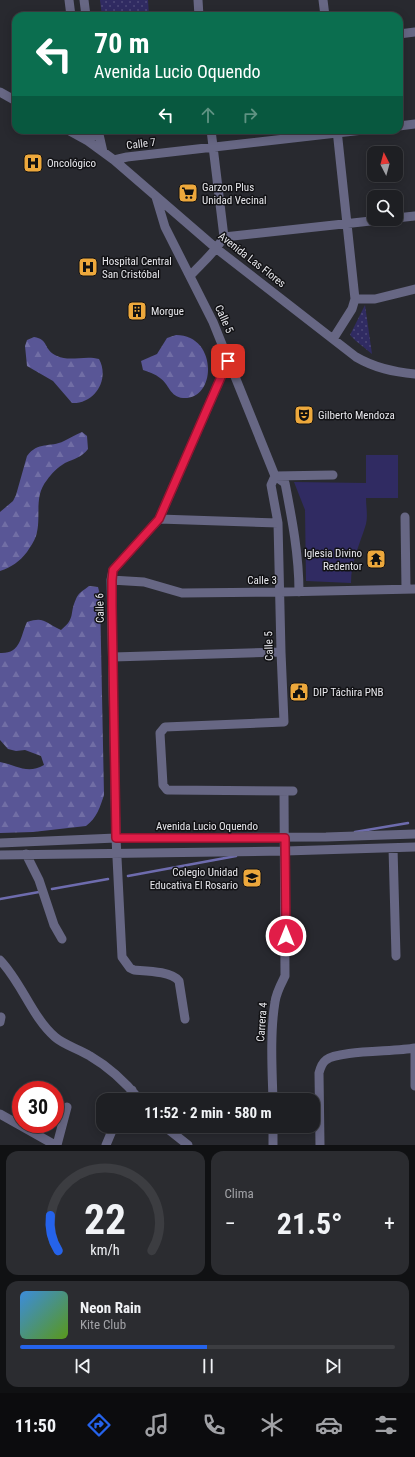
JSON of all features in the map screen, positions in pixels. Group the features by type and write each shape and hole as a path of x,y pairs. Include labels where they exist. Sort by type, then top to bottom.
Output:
{"street":[{"path":"69,0 70,12"},
{"path":"84,0 86,12"},
{"path":"198,0 199,12"},
{"path":"323,0 324,12"},
{"path":"403,34 415,32"},
{"path":"0,92 12,99"},
{"path":"403,126 415,124"},
{"path":"86,134 90,136 94,136 96,134"},
{"name":"Avenida Las Flores","path":"86,134 103,152 217,248 356,357 369,365 396,372 415,374"},
{"path":"99,134 103,152"},
{"path":"190,276 217,248 224,237 211,134"},
{"name":"Calle 7","path":"114,160 127,157 213,148 315,134"},
{"path":"333,339 352,309 355,299 337,134"},
{"name":"Calle 5","path":"156,197 165,227 213,322 275,476 285,483 299,570 300,592"},
{"path":"403,217 415,216"},
{"path":"224,237 367,222"},
{"path":"355,299 375,298 415,289"},
{"name":"Calle 6","path":"185,1019 179,981 176,977 134,970 130,968 122,957 116,838 112,580 113,570 159,519 228,361"},
{"path":"275,476 333,475"},
{"name":"Calle 5","path":"275,476 271,485 278,523 284,722 165,727 160,733 163,785 167,790 289,791 285,838"},
{"path":"405,517 411,589"},
{"path":"159,519 278,523"},
{"name":"Calle 3","path":"112,580 144,582 182,593 411,589"},
{"path":"113,657 281,652"},
{"name":"Avenida Lucio Oquendo","path":"0,842 116,838 285,838 415,834"},
{"name":"Carrera 4","path":"272,1093 272,1036 275,1001 280,985 286,976 285,838"},
{"path":"0,855 285,851 415,847"},
{"path":"393,848 396,956"},
{"path":"26,854 39,880 54,925 62,939"},
{"path":"0,960 17,980 44,1025 56,1038 91,1056 104,1065 116,1074 134,1093"},
{"path":"320,1145 319,1073 321,1066 326,1059 340,1055 415,1048 415,1086"},
{"path":"0,1114 56,1145 67,1107"},
{"path":"106,1145 111,1133"},
{"path":"173,1133 188,1145"},
{"path":"273,1133 273,1145"}],"shaded area":[{"path":"100,0 148,0 149,12 102,12"},
{"path":"365,305 372,354 350,335"},
{"path":"366,455 398,455 398,498 366,498 367,521 352,567 351,583 306,581 305,510 294,482 366,483"}],"green space":[{"path":"176,335 190,338 200,345 206,355 208,367 207,379 202,389 194,396 183,398 175,395 160,378 143,370 141,361 157,354 167,338"},
{"path":"34,337 42,340 53,354 62,358 99,359 103,374 98,389 94,395 80,402 72,403 53,381 27,366 25,346 27,340"},
{"path":"82,432 87,436 88,449 80,456 65,463 51,475 40,493 38,529 33,542 27,552 18,561 12,566 0,571 0,512 13,501 16,495 27,456 35,448 59,443"},
{"path":"89,586 98,587 100,595 104,795 101,804 98,812 86,826 33,832 0,833 0,762 27,769 38,768 44,765 41,756 25,750 16,751 8,749 0,740 0,653 7,653 16,648 19,644 27,622 41,620 61,630 69,622 77,597"}],"waterway":[{"path":"355,832 408,823"},
{"path":"128,876 236,856"},
{"path":"52,889 108,879"},
{"path":"0,899 39,892"}],"place":[{"name":"Oncológico","path":"33,163"},
{"name":"Garzon Plus Unidad Vecinal","path":"188,193"},
{"name":"Hospital Central San Cristóbal","path":"88,267"},
{"name":"Morgue","path":"137,311"},
{"name":"Gilberto Mendoza","path":"304,415"},
{"name":"Iglesia Divino Redentor","path":"376,559"},
{"name":"DIP Táchira PNB","path":"299,692"},
{"name":"Colegio Unidad Educativa El Rosario","path":"252,878"}],"route":[{"path":"228,361 159,519 113,570 112,605 116,838 285,838 286,936"}]}
